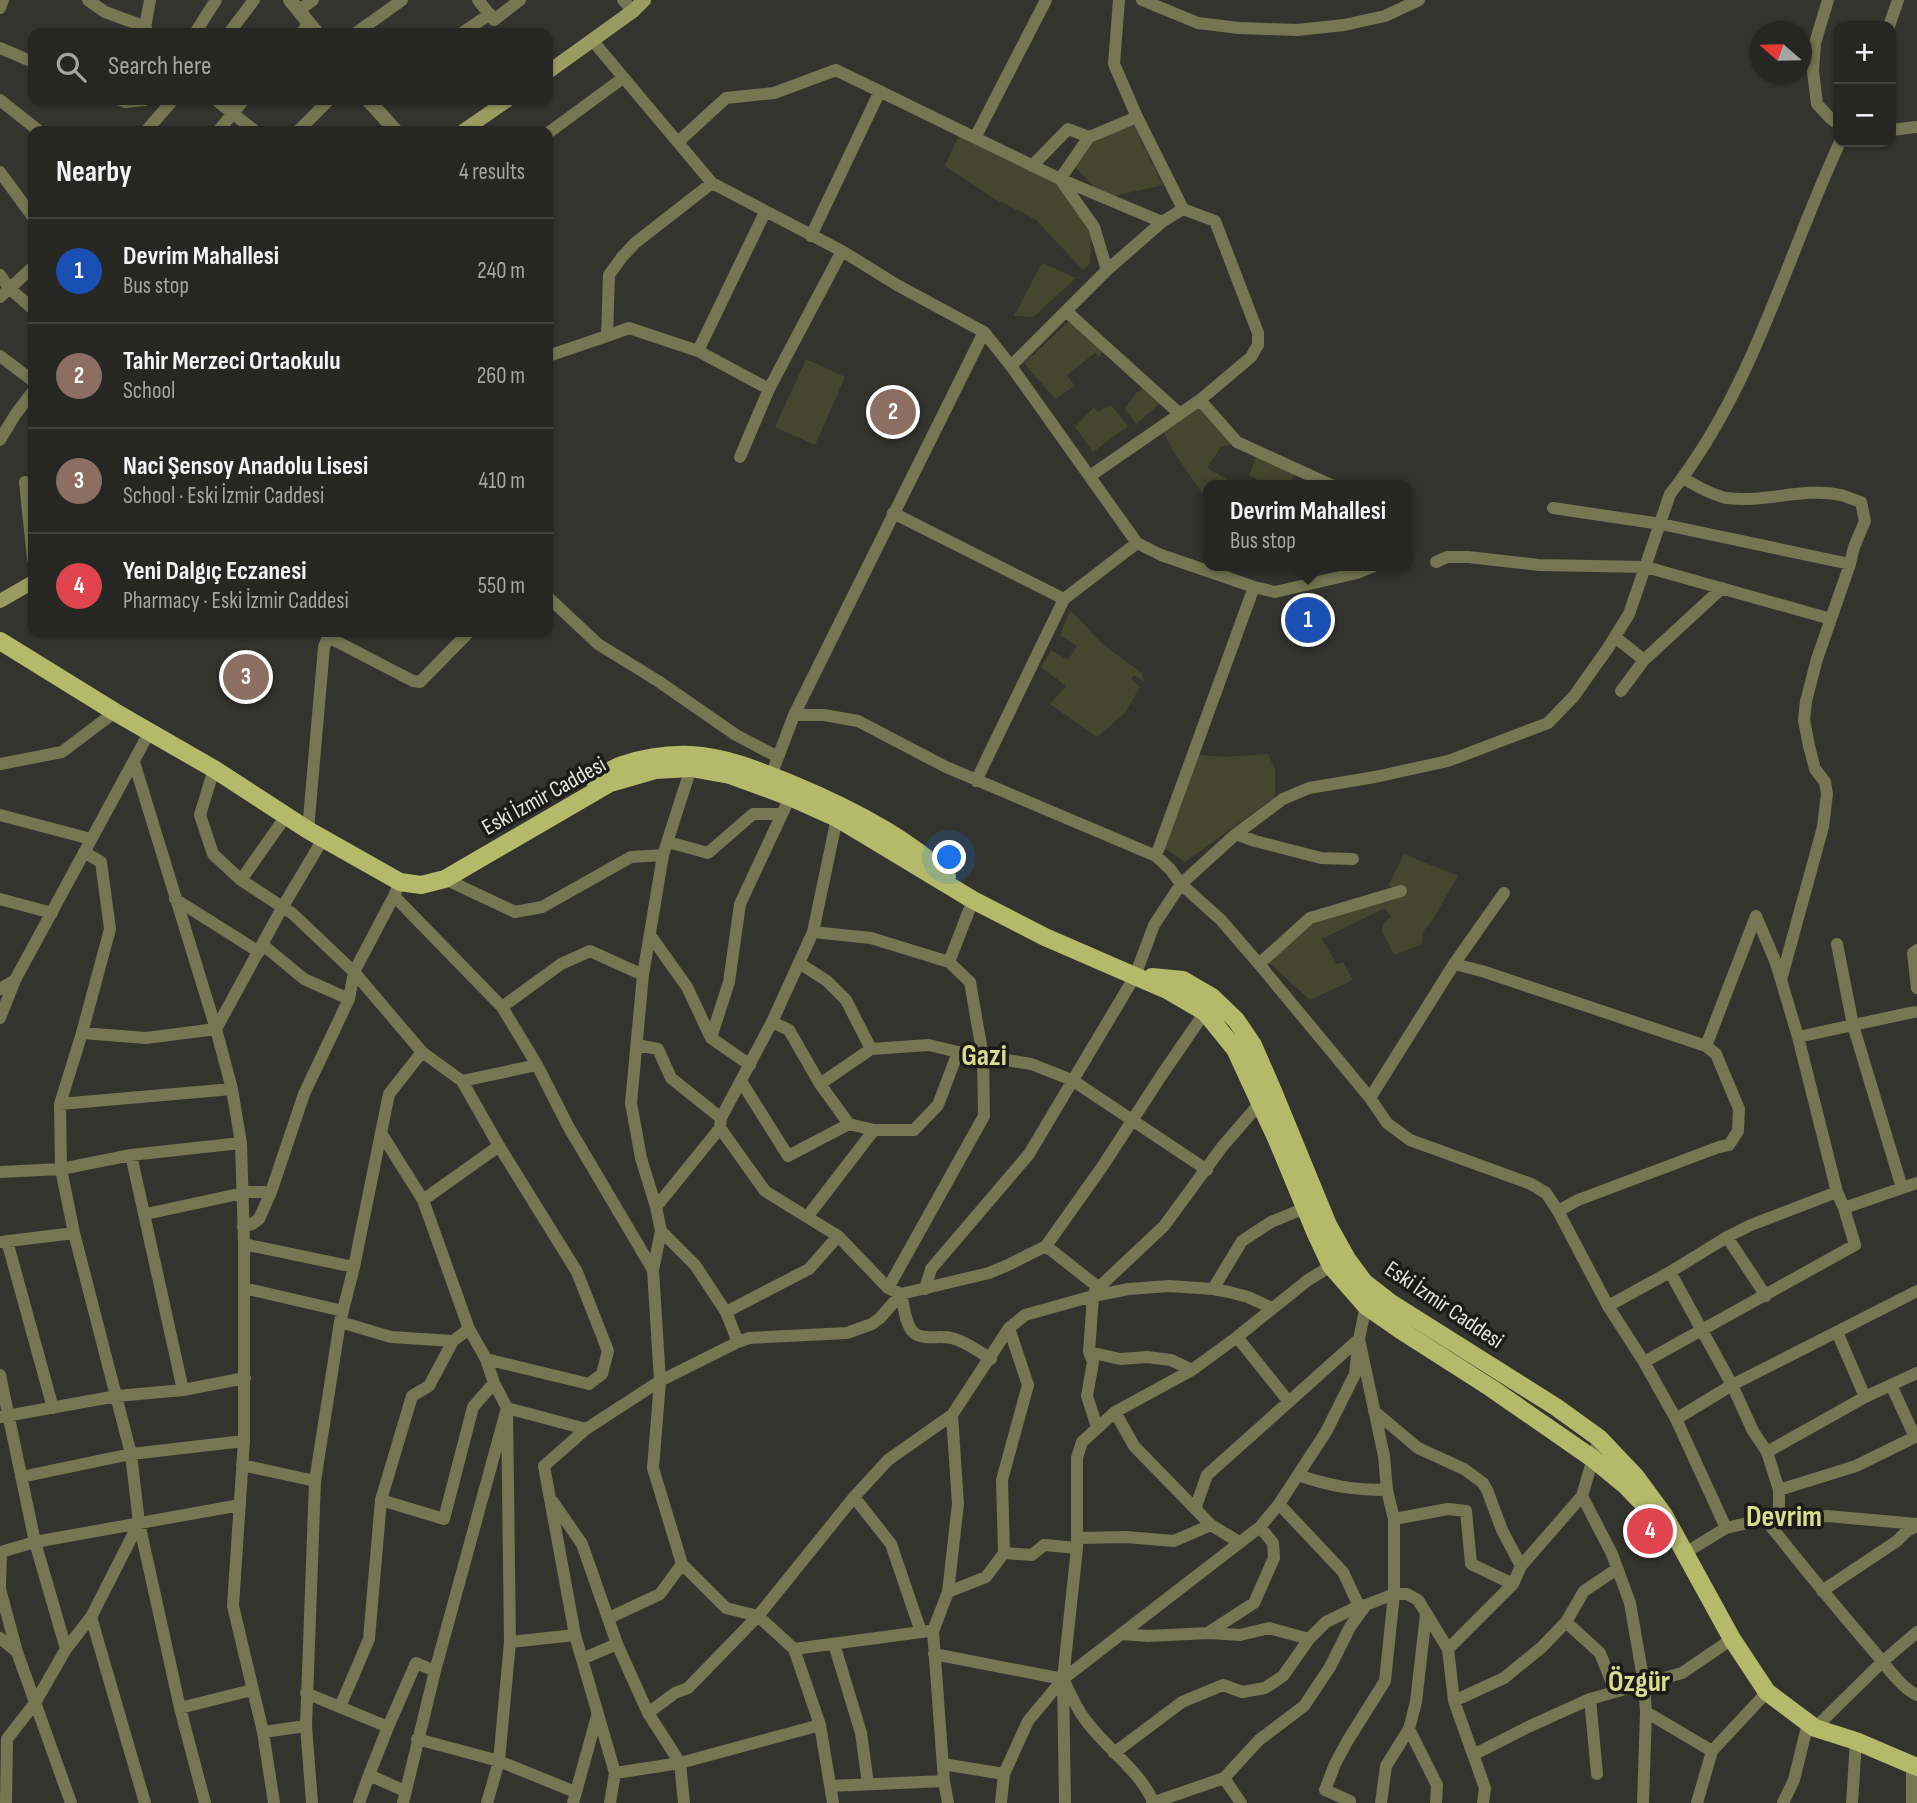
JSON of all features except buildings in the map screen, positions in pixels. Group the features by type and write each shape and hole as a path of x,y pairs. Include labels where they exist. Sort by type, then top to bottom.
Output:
{"main road":[{"path":"553,68 592,40 628,6 644,0"},
{"path":"470,126 501,105"},
{"path":"0,601 28,585"},
{"name":"Eski İzmir Caddesi","path":"0,641 214,769 397,889 445,879 610,783 655,771 691,768 768,782 790,797 838,811 973,900 1045,937 1167,990 1205,1012 1235,1049 1331,1266 1366,1306 1592,1458 1671,1529"},
{"path":"397,889 443,867 620,766 654,758 688,755 719,758 838,811"},
{"name":"Eski İzmir Caddesi","path":"1135,976 1183,980 1212,997 1236,1020 1253,1045 1328,1225 1364,1282 1391,1303 1556,1407 1599,1438 1636,1477 1664,1515 1732,1639 1768,1692 1812,1726 1914,1765"}],"street":[{"path":"0,8 3,0"},
{"path":"88,0 105,12 141,28"},
{"path":"145,28 150,0"},
{"path":"198,28 216,0"},
{"path":"233,28 254,0"},
{"path":"308,28 294,5 313,0"},
{"path":"363,28 402,0"},
{"path":"478,0 494,20 520,0"},
{"path":"975,138 1046,0"},
{"path":"1090,476 1200,400 1251,357 1258,345 1258,333 1215,221 1183,209 1114,64 1119,0"},
{"path":"1142,0 1198,23 1297,30 1385,16 1419,0"},
{"path":"1828,0 1815,43 1813,71 1817,104 1833,121"},
{"path":"1891,21 1898,0"},
{"path":"469,28 489,14"},
{"path":"592,40 712,183 842,251 897,285 984,332 1137,543 1161,555 1203,569"},
{"path":"0,48 28,60"},
{"path":"678,142 726,98 774,93 836,70 1032,166 1162,222"},
{"path":"553,129 623,78"},
{"path":"811,236 880,92"},
{"path":"0,100 33,126"},
{"path":"150,126 169,105"},
{"path":"222,105 249,126"},
{"path":"222,126 239,105"},
{"path":"303,126 324,105"},
{"path":"373,105 392,126"},
{"path":"1060,179 1089,137 1137,117"},
{"path":"1896,129 1916,127"},
{"path":"1032,166 1068,129 1089,137"},
{"path":"925,1289 931,1269 1029,1154 1135,976 1154,925 1181,884 1236,834 1283,799 1309,788 1448,761 1548,723 1574,696 1629,614 1670,494 1717,426 1743,374 1838,147"},
{"path":"0,172 28,210"},
{"path":"1060,179 1094,226 1107,270"},
{"path":"607,336 609,275 635,243 712,183"},
{"path":"1011,366 1107,270 1162,222 1183,209"},
{"path":"698,351 765,212"},
{"path":"740,457 769,389 842,251"},
{"path":"5,293 28,272"},
{"path":"0,275 5,293 28,306"},
{"path":"1066,311 1180,414"},
{"path":"553,354 629,328 698,351 769,389"},
{"path":"768,782 794,715 984,332"},
{"path":"0,356 28,377"},
{"path":"0,440 28,398"},
{"path":"1200,400 1237,442 1320,480"},
{"path":"1683,478 1724,497 1756,499 1817,493 1841,495 1861,502 1865,521 1854,547 1806,701 1804,720 1815,769 1825,782 1827,794 1823,827 1781,981"},
{"path":"25,482 28,511"},
{"path":"1553,508 1661,524 1850,564"},
{"path":"893,513 1064,599"},
{"path":"976,781 1064,599 1137,543"},
{"path":"1436,562 1447,557 1468,557 1539,565 1646,567 1831,619"},
{"path":"1208,571 1275,592 1362,571"},
{"path":"1156,856 1254,587"},
{"path":"1621,691 1644,660 1721,588"},
{"path":"553,602 598,644 658,681 736,735 778,757"},
{"path":"216,1029 282,908 316,835 324,647 328,637"},
{"path":"334,637 413,681 421,682 464,637"},
{"path":"1615,637 1644,660"},
{"path":"0,764 62,752 116,712"},
{"path":"794,715 824,715 858,721 976,781 1156,856 1181,884 1221,920 1370,1098 1387,1122 1410,1140 1531,1184 1546,1193 1608,1306 1676,1419 1726,1528"},
{"path":"0,1018 15,980 150,731"},
{"path":"134,762 216,1029 232,1089 241,1143 244,1441 233,1606 263,1732 274,1803"},
{"path":"691,768 663,855 643,975 631,1103 641,1158 661,1231 653,1270 660,1381 653,1468 682,1564 726,1608 758,1616 794,1649 820,1725 833,1803"},
{"path":"214,769 200,815 214,854 241,880 293,914 354,972 422,1052 462,1081 577,1272 608,1351 601,1374 589,1384 486,1359"},
{"path":"711,1038 729,982 740,904 790,797"},
{"path":"656,1207 721,1123 772,1022 813,932 838,811"},
{"path":"0,814 91,839"},
{"path":"668,842 708,853 753,814 781,814"},
{"path":"241,880 286,816"},
{"path":"1236,834 1321,858 1353,859"},
{"path":"84,852 101,862 110,929 60,1104 61,1169 74,1233 131,1454 139,1523 180,1708 205,1803"},
{"path":"445,879 515,912 542,907 631,857 663,855"},
{"path":"243,1227 259,1219 271,1192 304,1094 349,999 354,972 397,889 502,1007 653,1270"},
{"path":"1259,964 1310,918 1401,891"},
{"path":"1370,1098 1454,964 1504,893"},
{"path":"0,899 52,914"},
{"path":"175,899 261,948 304,979 349,999"},
{"path":"949,962 973,900"},
{"path":"1644,1362 1855,1245 1837,1192 1798,1037 1764,930 1756,916 1706,1046"},
{"path":"813,932 871,938 949,962 970,982 983,1057 984,1116 888,1288"},
{"path":"650,935 687,987 711,1038 750,1065"},
{"path":"1838,943 1853,1025 1902,1188"},
{"path":"1917,950 1913,953 1917,988"},
{"path":"502,1007 561,964 590,951 643,975"},
{"path":"799,963 827,981 846,1000 871,1049"},
{"path":"1454,964 1706,1046 1716,1054 1739,1109 1738,1131 1729,1145 1578,1200 1558,1211"},
{"path":"0,989 15,980"},
{"path":"637,1045 658,1048 671,1078 721,1123 765,1191 838,1236 888,1288 901,1294 999,1269 1046,1246 1205,1012"},
{"path":"1798,1037 1853,1025 1916,1016"},
{"path":"772,1022 789,1030 820,1084 849,1124 874,1130 914,1130 938,1105 958,1052"},
{"path":"82,1033 146,1038 216,1029"},
{"path":"820,1084 871,1049 929,1045 983,1057 1031,1063 1072,1080 1206,1170"},
{"path":"312,1803 306,1693 314,1481 341,1317 354,1267 389,1094 422,1052"},
{"path":"462,1081 537,1065"},
{"path":"741,1081 788,1156 849,1124"},
{"path":"60,1104 232,1089"},
{"path":"1097,1426 1087,1396 1093,1362 1089,1352 1095,1292 1164,1226 1222,1147 1260,1103"},
{"path":"807,1217 874,1130"},
{"path":"381,1133 423,1200 469,1329 486,1359 494,1383 507,1408 510,1642 499,1761 487,1803"},
{"path":"0,1171 61,1169 131,1155 241,1143"},
{"path":"423,1200 499,1146"},
{"path":"131,1155 183,1390"},
{"path":"1844,1208 1917,1183"},
{"path":"146,1214 253,1191 271,1192"},
{"path":"1608,1306 1751,1225 1837,1192"},
{"path":"1213,1289 1242,1241 1271,1223 1305,1208"},
{"path":"661,1231 695,1265 726,1312 738,1342"},
{"path":"53,1408 4,1242 74,1233"},
{"path":"726,1312 809,1269 838,1236"},
{"path":"1727,1237 1766,1296"},
{"path":"244,1244 354,1267"},
{"path":"1046,1246 1095,1292"},
{"path":"1065,1803 1063,1679 1078,1543 1077,1458 1082,1442 1115,1412 1192,1370 1308,1280 1331,1266"},
{"path":"1670,1272 1732,1385 1753,1431 1767,1452 1779,1490 1779,1520"},
{"path":"648,1713 675,1693 688,1688 758,1616 854,1497 888,1460 952,1415 1009,1328 1024,1315 1095,1292 1147,1286 1213,1289 1248,1297 1272,1308"},
{"path":"244,1288 341,1317 391,1337 453,1341"},
{"path":"1676,1419 1732,1385 1917,1291"},
{"path":"610,1803 615,1773 575,1634 544,1466 586,1429 660,1381 738,1342 758,1337 856,1331 880,1318 901,1294"},
{"path":"901,1294 910,1328 915,1334 955,1339 991,1359"},
{"path":"1001,1803 1004,1773 1028,1721 1063,1679 1260,1527 1279,1504 1326,1432 1355,1374 1366,1306"},
{"path":"948,1592 986,1577 1003,1553 1002,1480 1028,1385 1009,1328"},
{"path":"340,1707 369,1639 381,1500 412,1396 429,1386 453,1341 469,1329"},
{"path":"1837,1332 1865,1397"},
{"path":"1237,1337 1289,1402"},
{"path":"1195,1509 1208,1475 1359,1339"},
{"path":"1350,1803 1325,1790 1348,1740 1385,1681 1394,1594 1394,1520 1387,1490 1384,1456 1359,1339"},
{"path":"1089,1352 1121,1359 1147,1357 1171,1360 1192,1370"},
{"path":"1767,1452 1865,1397 1917,1373"},
{"path":"0,1375 4,1416 21,1476 35,1542 66,1649"},
{"path":"4,1416 117,1396 183,1390 245,1378"},
{"path":"381,1500 444,1519 473,1407 494,1383"},
{"path":"1779,1490 1856,1466 1916,1437 1891,1385"},
{"path":"507,1408 586,1429"},
{"path":"369,1775 404,1797 435,1671 507,1408"},
{"path":"1374,1410 1418,1448 1464,1469 1483,1483 1502,1530 1521,1566"},
{"path":"1115,1412 1134,1446 1211,1525 1239,1542"},
{"path":"927,1632 948,1592 958,1504 952,1415"},
{"path":"1448,1649 1513,1584 1521,1566 1582,1496 1599,1438"},
{"path":"21,1476 131,1454 244,1441"},
{"path":"242,1465 314,1481"},
{"path":"1298,1475 1355,1490 1387,1490"},
{"path":"1582,1496 1612,1554 1630,1603 1647,1712 1643,1803"},
{"path":"854,1497 891,1544 934,1654 948,1803"},
{"path":"551,1498 582,1544 617,1644 648,1713 680,1763 684,1803"},
{"path":"1279,1504 1343,1572 1362,1606"},
{"path":"71,1803 17,1652 0,1588 1,1550 240,1505"},
{"path":"1394,1520 1448,1509 1466,1511 1471,1564 1513,1584"},
{"path":"1685,1553 1726,1528 1765,1519 1827,1516 1917,1525"},
{"path":"1765,1519 1882,1662 1909,1692 1917,1695"},
{"path":"6,1803 3,1736 35,1703 66,1649 91,1617 139,1523"},
{"path":"1003,1553 1032,1555 1044,1545 1126,1537 1174,1541 1211,1525"},
{"path":"1822,1591 1917,1525"},
{"path":"1209,1633 1254,1604 1274,1558 1273,1543 1260,1527"},
{"path":"608,1618 660,1594 682,1564"},
{"path":"1454,1701 1504,1678 1542,1647 1566,1622 1584,1591 1617,1569"},
{"path":"1114,1753 1182,1702 1223,1685 1242,1692 1265,1688 1283,1676 1308,1639 1326,1622 1394,1594 1407,1594 1418,1600 1448,1649 1454,1701 1485,1788 1494,1803"},
{"path":"1063,1679 1083,1718 1142,1781 1153,1803 1224,1778 1259,1740 1304,1706 1330,1667 1362,1606"},
{"path":"1381,1803 1386,1766 1409,1729 1416,1702 1426,1614"},
{"path":"91,1617 145,1803"},
{"path":"1566,1622 1600,1654 1615,1691"},
{"path":"1122,1634 1240,1635 1269,1628 1308,1639"},
{"path":"794,1649 927,1632"},
{"path":"1783,1803 1794,1780 1812,1726 1917,1632"},
{"path":"510,1642 575,1634"},
{"path":"0,1638 17,1652"},
{"path":"1473,1755 1590,1699 1682,1673 1732,1639"},
{"path":"582,1659 617,1644"},
{"path":"834,1644 861,1733 869,1784"},
{"path":"934,1654 1063,1679"},
{"path":"359,1803 416,1663 435,1671"},
{"path":"180,1708 252,1690"},
{"path":"1697,1803 1712,1751 1768,1692"},
{"path":"306,1693 388,1727"},
{"path":"1590,1699 1597,1774"},
{"path":"1647,1712 1712,1751"},
{"path":"417,1740 499,1761 574,1798 597,1715"},
{"path":"615,1773 680,1763 820,1725"},
{"path":"263,1732 306,1726"},
{"path":"1409,1729 1437,1785 1436,1803"},
{"path":"1852,1803 1856,1741"},
{"path":"943,1764 1004,1773"},
{"path":"1912,1803 1914,1765"},
{"path":"1224,1778 1241,1803"},
{"path":"830,1786 944,1781"},
{"path":"1483,1803 1485,1788"}],"green space":[{"path":"1131,120 1163,185 1105,198 1071,163 1089,137"},
{"path":"961,131 1060,179 1092,234 1090,263 1083,270 1035,219 995,199 945,166"},
{"path":"1042,263 1076,278 1033,317 1014,316"},
{"path":"1074,319 1106,347 1099,357 1095,353 1067,375 1075,386 1055,399 1024,363"},
{"path":"806,359 845,377 815,445 775,427"},
{"path":"1148,385 1164,400 1136,424 1125,409 1136,393"},
{"path":"1200,400 1237,442 1220,448 1207,468 1228,480 1203,480 1203,495 1172,449 1163,430"},
{"path":"1111,405 1128,426 1093,452 1075,427 1094,407 1098,412"},
{"path":"1258,452 1298,470 1291,480 1256,480 1249,475"},
{"path":"1070,610 1105,646 1142,673 1144,682 1134,675 1131,679 1140,687 1125,713 1097,737 1050,704 1066,686 1041,667 1051,650 1068,660 1077,646 1060,635"},
{"path":"1193,754 1223,757 1268,754 1275,769 1275,797 1185,862 1160,845"},
{"path":"1404,854 1458,876 1424,930 1422,944 1394,955 1382,931 1384,922 1391,917 1385,908 1322,939 1337,964 1343,962 1353,980 1310,1000 1265,959 1310,918 1400,891 1388,886"}],"place":[{"name":"Tahir Merzeci Ortaokulu","path":"893,412"},
{"name":"Devrim Mahallesi","path":"1308,620"},
{"name":"Naci Şensoy Anadolu Lisesi","path":"246,677"},
{"name":"Yeni Dalgıç Eczanesi","path":"1650,1531"}],"district":[{"name":"Gazi","path":"984,1056"},
{"name":"Devrim","path":"1784,1517"},
{"name":"Özgür","path":"1639,1682"}]}
